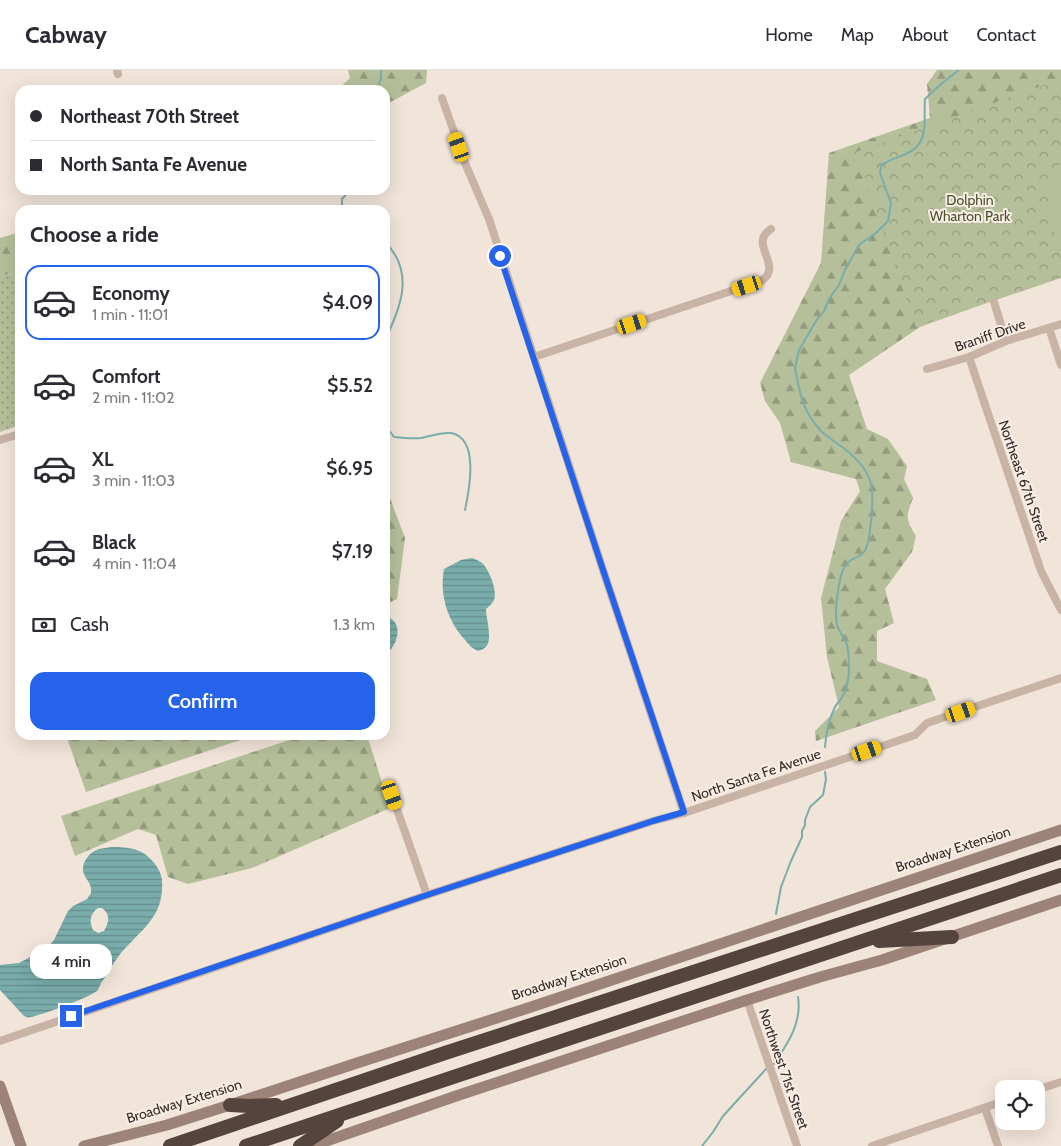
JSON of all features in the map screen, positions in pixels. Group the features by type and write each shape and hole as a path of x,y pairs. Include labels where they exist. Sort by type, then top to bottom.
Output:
{"highway":[{"path":"170,1146 454,1050 1061,852"},
{"path":"246,1146 1061,875"},
{"path":"861,942 952,937"},
{"path":"230,1105 292,1105"},
{"path":"300,1146 351,1112"}],"main road":[{"name":"Broadway Extension","path":"84,1146 167,1125 230,1105 495,1019 1061,830"},
{"path":"312,1146 748,1000 806,981 882,960 1061,900"},
{"path":"0,1086 21,1146"}],"street":[{"path":"442,98 465,163 489,219 684,812"},
{"path":"534,357 761,282 770,273 770,265 762,242 766,232 771,229"},
{"path":"994,302 1006,341"},
{"name":"Braniff Drive","path":"927,369 969,357 1006,341 1061,324"},
{"path":"1049,328 1061,365"},
{"name":"Northeast 67th Street","path":"969,357 1041,571 1061,610"},
{"path":"0,440 15,436"},
{"name":"North Santa Fe Avenue","path":"0,1040 427,895 915,735 927,723 1061,678"},
{"path":"392,795 427,895"},
{"name":"Northwest 71st Street","path":"748,1000 797,1146"},
{"path":"1045,1087 1061,1082"},
{"path":"872,1146 897,1142 995,1104"},
{"path":"985,1108 998,1146"}],"green space":[{"path":"348,70 427,70 426,83 390,102 390,85 342,85 350,78"},
{"path":"937,70 1061,70 1061,132 1052,279 920,327 849,375 867,429 888,439 907,466 904,479 913,498 909,509 908,521 916,536 912,552 885,589 894,623 877,631 877,661 927,679 936,700 816,741 815,731 839,707 827,657 821,598 841,521 860,491 856,479 791,462 780,423 765,401 760,383 821,263 829,153 930,118 927,84"},
{"name":"Dolphin Wharton Park","path":"1061,79 1061,278 916,327 856,152"},
{"path":"1061,161 1061,250 1051,223 1048,203 1051,187"},
{"path":"15,234 15,276 0,273 0,238"},
{"path":"0,273 15,276 15,427 0,432"},
{"path":"390,498 405,538 397,599 390,602"},
{"path":"68,740 240,740 86,792"},
{"path":"289,740 369,740 390,808 252,868 188,884 168,877 156,835 138,829 75,856 61,816"}],"water":[{"path":"472,558 485,566 495,592 494,600 486,609 489,634 488,643 485,648 478,651 469,644 454,625 446,608 443,589 444,569 461,560"},
{"path":"390,618 397,628 396,640 390,651"},
{"path":"110,847 124,847 141,852 155,864 162,882 161,900 157,910 152,919 118,957 98,990 86,997 55,1009 31,1017 24,1016 0,990 0,965 19,963 47,948 54,940 68,911 73,906 87,899 91,893 90,885 83,870 84,862 95,851","holes":["102,908 107,913 108,922 104,931 98,933 93,930 91,918 95,910"]}],"waterway":[{"path":"379,85 381,70"},
{"path":"825,747 831,716 845,691 849,675 848,648 836,621 839,582 845,566 863,553 866,547 871,519 872,490 869,477 862,465 822,432 809,416 800,394 795,368 799,350 839,285 859,245 876,233 888,221 891,203 880,173 881,166 890,160 906,154 919,144 924,130 925,99 959,70"},
{"path":"342,205 342,199 346,195"},
{"path":"390,248 400,265 402,277 400,302 390,329"},
{"path":"390,432 394,437 421,438 447,433 460,437 466,444 470,466 469,491 465,510"},
{"path":"776,914 781,887 802,837 802,831 810,807 823,795 826,779 825,772"},
{"path":"774,1064 789,1040 796,1024 799,1006 798,997"},
{"path":"702,1146 723,1116 766,1069"}],"route":[{"path":"71,1016 427,895 684,812 500,256"}]}
